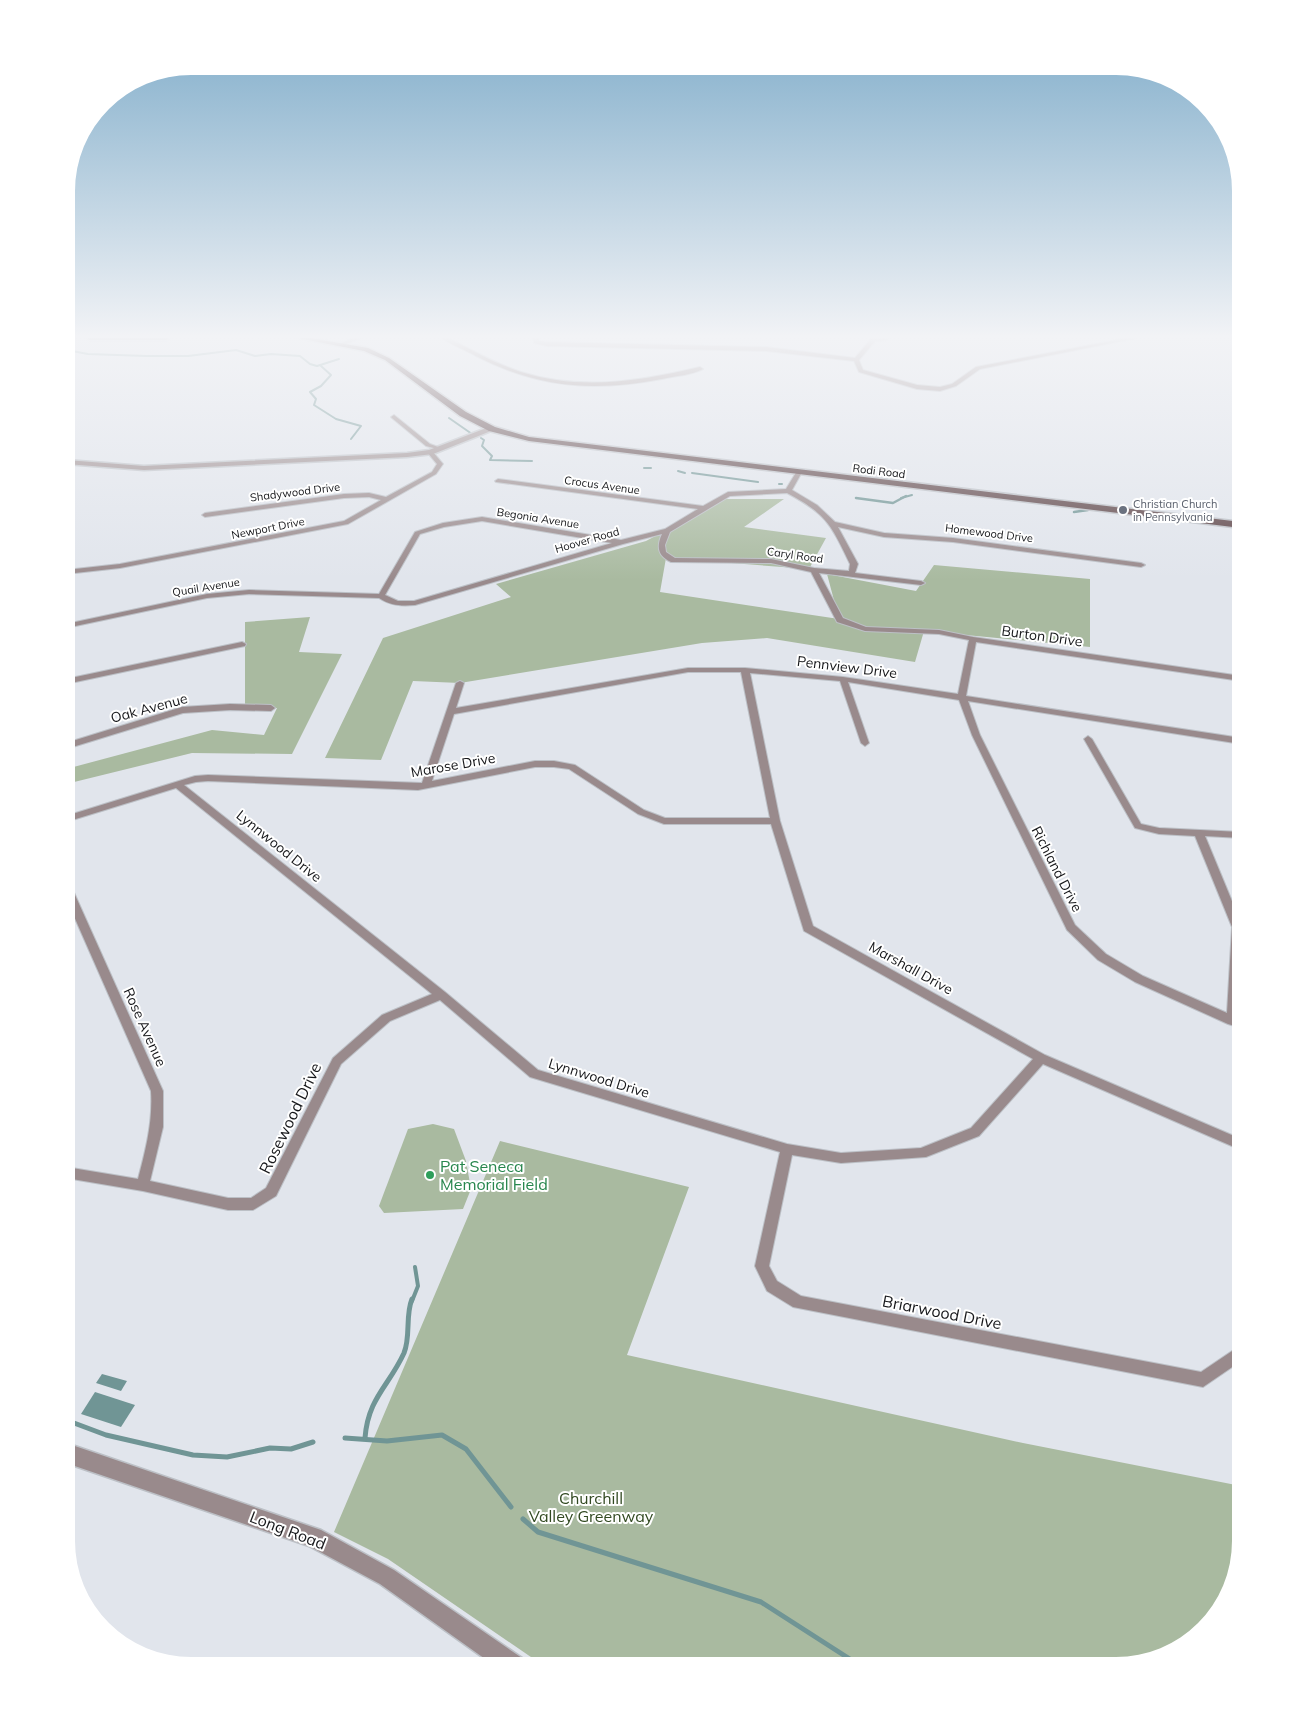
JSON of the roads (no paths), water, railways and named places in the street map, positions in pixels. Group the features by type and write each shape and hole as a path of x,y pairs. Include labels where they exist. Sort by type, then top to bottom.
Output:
{"main road":[{"name":"Rodi Road","path":"472,419 492,429 557,443 1232,524"}],"street":[{"path":"396,419 428,445 439,449"},
{"path":"75,463 144,468 397,456 430,452 492,429"},
{"name":"Newport Drive","path":"75,571 120,566 346,523 438,469 439,461 430,452"},
{"path":"800,472 788,491 819,507 835,524 854,564 852,572 848,574"},
{"name":"Crocus Avenue","path":"498,481 703,508"},
{"name":"Hoover Road","path":"385,599 399,605 415,603 621,542 666,531 728,494 788,491"},
{"name":"Shadywood Drive","path":"205,515 344,496 369,495 388,500"},
{"name":"Begonia Avenue","path":"385,599 417,533 443,525 482,520 621,542"},
{"name":"Homewood Drive","path":"835,524 884,535 953,540 1141,565"},
{"name":"Caryl Road","path":"666,531 660,544 662,554 666,558 696,562 771,561 814,570 890,581 921,583"},
{"name":"Burton Drive","path":"814,570 840,620 865,629 939,632 973,639 1232,678"},
{"name":"Quail Avenue","path":"75,624 207,596 240,592 385,599"},
{"path":"962,697 973,639"},
{"path":"75,680 242,644"},
{"name":"Pennview Drive","path":"450,712 688,670 745,670 843,679 1232,740"},
{"name":"Marshall Drive","path":"745,670 775,821 808,928 1041,1058 1232,1141"},
{"path":"843,679 865,743"},
{"path":"426,786 460,683"},
{"name":"Richland Drive","path":"962,697 976,735 1071,928 1102,957 1139,979 1232,1021"},
{"name":"Oak Avenue","path":"75,743 182,710 230,707 271,708"},
{"path":"1088,739 1138,826 1159,831 1232,835"},
{"name":"Marose Drive","path":"75,816 178,785 208,778 383,786 426,786 535,764 554,764 572,767 642,812 664,821 775,821"},
{"name":"Lynnwood Drive","path":"178,785 441,995 534,1074 787,1149 841,1158 922,1153 975,1132 1041,1058"},
{"path":"1199,834 1232,911"},
{"name":"Rose Avenue","path":"75,906 157,1091 160,1110 155,1140 143,1185"},
{"name":"Rosewood Drive","path":"75,1174 143,1185 228,1204 253,1204 271,1192 336,1061 386,1018 441,995"},
{"name":"Briarwood Drive","path":"787,1149 762,1266 772,1286 798,1302 1203,1380 1232,1359"},
{"name":"Long Road","path":"75,1456 314,1537 388,1577 501,1657"}],"waterway":[{"path":"336,419 361,426 351,439"},
{"path":"450,419 472,434"},
{"path":"481,438 484,440 482,446 492,456 490,460 532,461"},
{"path":"644,468 651,468"},
{"path":"678,471 685,473"},
{"path":"692,473 758,482"},
{"path":"904,497 912,495"},
{"path":"856,498 893,503 904,497"},
{"path":"1074,512 1088,510"},
{"path":"412,1301 418,1286 415,1267"},
{"path":"365,1438 370,1412 404,1353 412,1299"},
{"path":"75,1423 106,1435 193,1455 227,1457 270,1448 291,1449 313,1442"},
{"path":"345,1438 387,1441 442,1435 466,1449 511,1507"},
{"path":"523,1519 538,1532 761,1602 847,1657"}],"place":[{"name":"Christian Church in Pennsylvania","path":"1123,510"},
{"name":"Pat Seneca Memorial Field","path":"430,1175"}],"park label":[{"name":"Churchill Valley Greenway","path":"591,1507"}]}
